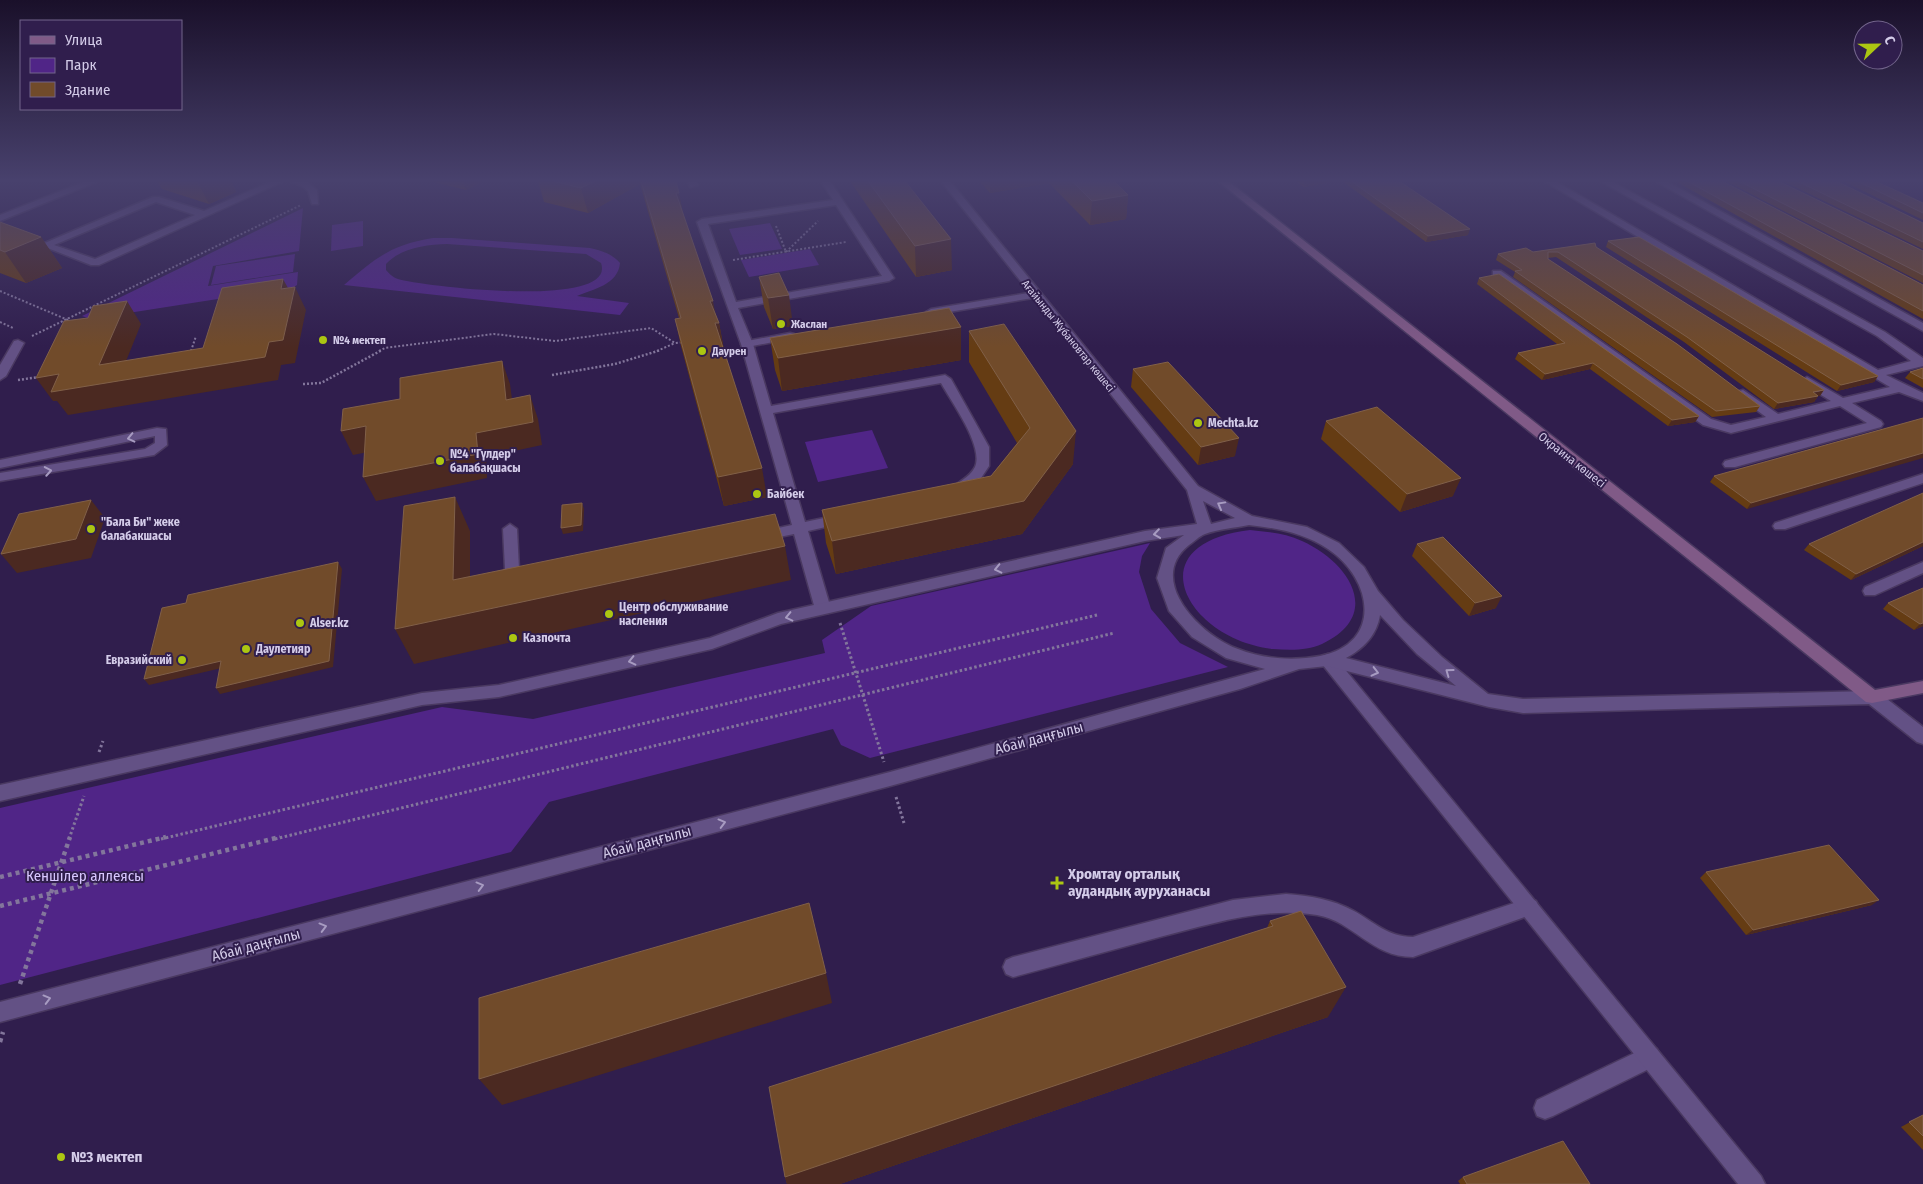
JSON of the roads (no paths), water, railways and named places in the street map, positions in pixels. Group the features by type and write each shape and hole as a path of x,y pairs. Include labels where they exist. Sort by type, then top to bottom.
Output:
{"main road":[{"name":"Окраина көшесі","path":"1292,236 1872,697"},
{"path":"1872,697 1923,688"}],"street":[{"path":"68,236 45,246 95,263 156,236"},
{"path":"707,236 732,306 748,344 800,528 829,608"},
{"path":"732,306 889,278 861,236"},
{"name":"Ағайынды Жұбановтар көшесі","path":"989,236 1193,489"},
{"path":"1642,236 1900,388 1923,397"},
{"path":"1704,236 1881,334 1922,362"},
{"path":"1759,236 1923,328"},
{"path":"1498,273 1707,422 1731,429 1900,388"},
{"path":"919,314 1035,295"},
{"path":"748,344 805,334"},
{"path":"5,379 18,343"},
{"path":"1876,374 1922,362"},
{"path":"1730,464 1877,424 1799,376"},
{"path":"766,411 945,379 983,447 982,466 972,481 951,496 941,498"},
{"path":"1735,388 1775,418"},
{"path":"0,464 162,432 161,445 149,452 16,476 0,477"},
{"path":"1780,526 1923,478"},
{"path":"1193,489 1249,520"},
{"path":"1193,489 1205,528"},
{"path":"743,540 857,516"},
{"path":"0,792 422,699 499,691 712,642 778,619 1146,536 1205,528 1226,522 1249,520 1294,528 1335,547 1352,561 1364,577 1372,594 1393,622 1430,658 1489,701"},
{"path":"1205,528 1189,536 1176,546 1168,559 1164,574 1165,590 1172,606 1184,622 1200,636 1220,649 1243,658 1268,664 1293,666 1328,660 1347,652 1361,640 1370,626 1374,610 1372,594"},
{"path":"510,529 513,589 522,587"},
{"path":"1870,591 1923,567"},
{"path":"1328,660 1489,701 1523,706 1872,697"},
{"path":"1328,660 1753,1184"},
{"name":"Абай даңғылы","path":"6,1010 890,779 1240,683 1293,666"},
{"name":"Окраина көшесі","path":"1872,697 1923,737"},
{"path":"1013,967 1233,909 1286,903 1320,906 1346,917 1376,938 1398,947 1413,947 1529,907"},
{"path":"1544,1108 1650,1057"}],"place":[{"name":"Жаслан","path":"781,324"},
{"name":"№4 мектеп","path":"323,340"},
{"name":"Даурен","path":"702,351"},
{"name":"Mechta.kz","path":"1198,423"},
{"name":"№4 \"Гүлдер\" балабақшасы","path":"440,461"},
{"name":"Байбек","path":"757,494"},
{"name":"\"Бала Би\" жеке балабакшасы","path":"91,529"},
{"name":"Центр обслуживание насления","path":"609,614"},
{"name":"Alser.kz","path":"300,623"},
{"name":"Казпочта","path":"513,638"},
{"name":"Даулетияр","path":"246,649"},
{"name":"Евразийский","path":"182,660"},
{"name":"Хромтау орталық аудандық ауруханасы","path":"1057,883"},
{"name":"№3 мектеп","path":"61,1157"}],"park label":[{"name":"Кеншілер аллеясы","path":"85,876"}]}
